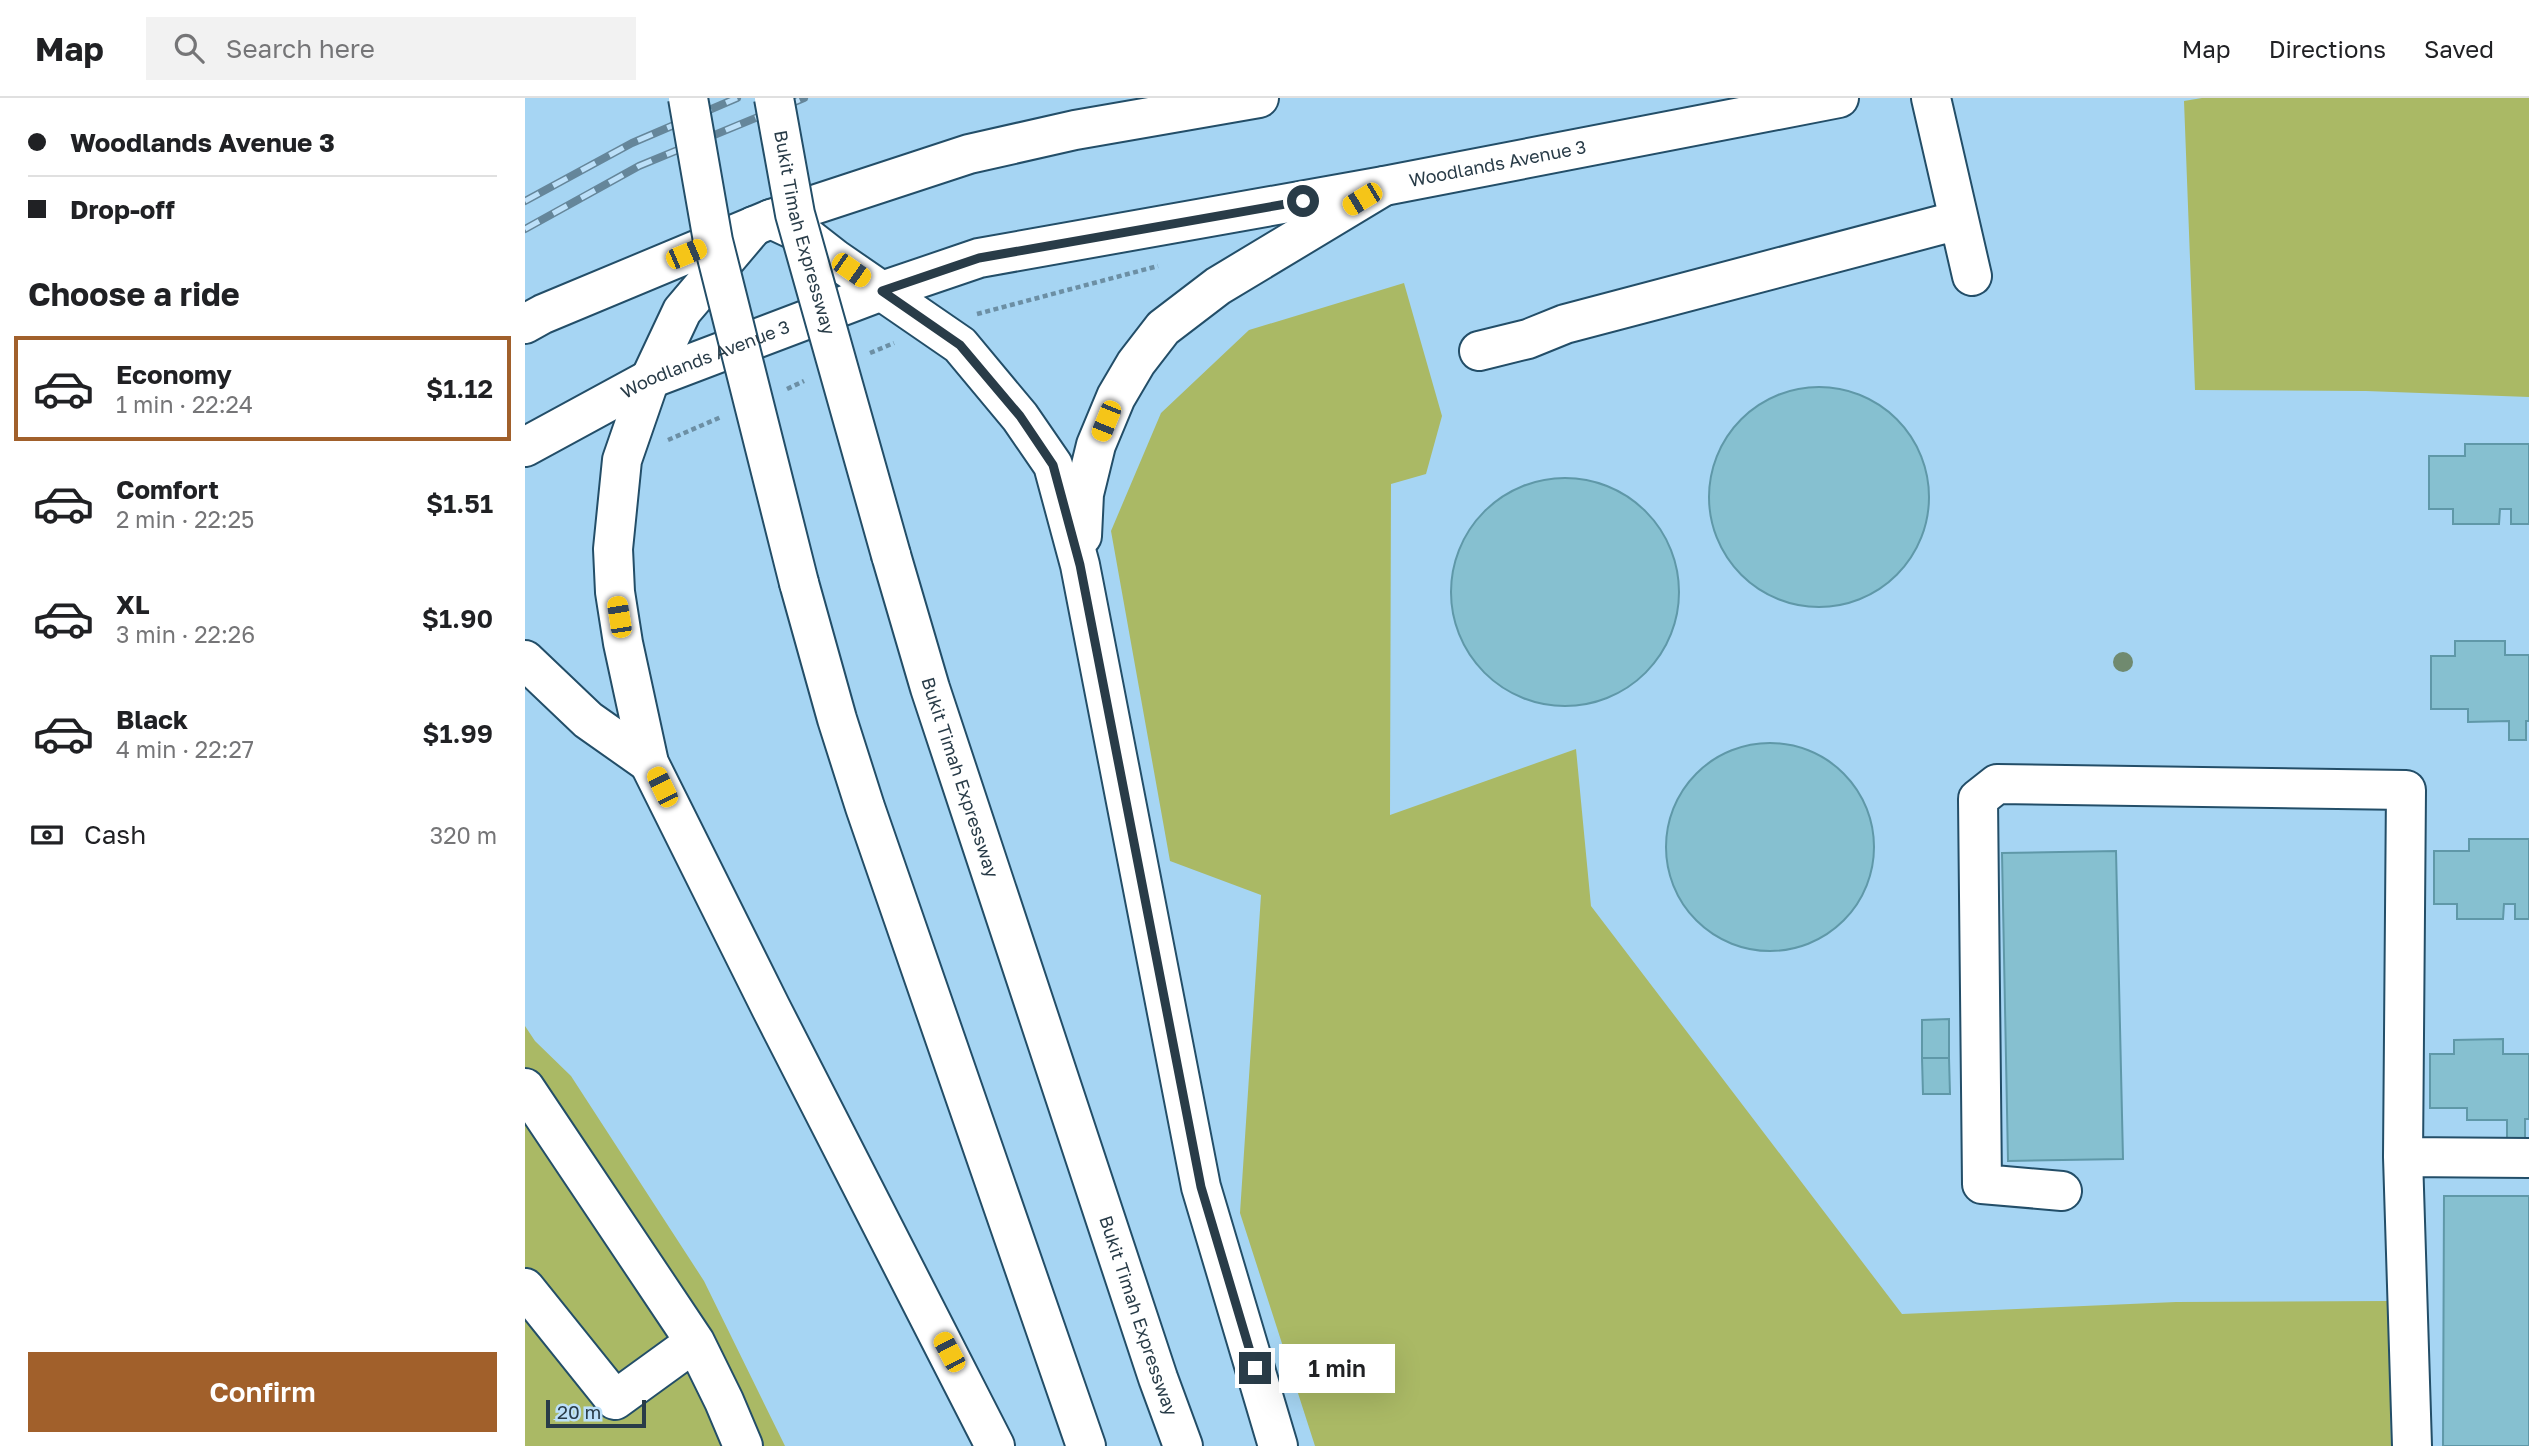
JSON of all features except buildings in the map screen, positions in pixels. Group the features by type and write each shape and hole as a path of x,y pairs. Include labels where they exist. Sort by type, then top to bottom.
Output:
{"main road":[{"path":"688,98 713,241 799,583 837,719 1086,1446"},
{"name":"Bukit Timah Expressway","path":"774,98 795,214 930,688 1158,1378 1183,1446"},
{"path":"525,324 543,314 762,223 969,154 1075,130 1259,98"},
{"name":"Woodlands Avenue 3","path":"525,447 650,379 882,291 979,258 1384,186 1839,98"},
{"path":"1931,98 1972,276"},
{"path":"1080,565 1084,494 1096,445 1116,397 1136,363 1163,328 1218,286 1384,186"},
{"path":"1479,351 1528,339 1565,324 1959,220"},
{"path":"762,223 803,234 960,345 1020,416 1053,465 1080,565 1201,1187 1278,1446"},
{"path":"762,223 683,312 650,379 622,460 613,549 615,592 623,643 649,763 995,1446"},
{"path":"525,660 588,720 649,763"},
{"path":"2062,1191 1982,1185 1978,799 1997,784 2406,790 2403,1157 2412,1446"},
{"path":"525,1088 695,1342 743,1446"},
{"path":"2403,1157 2529,1158"},
{"path":"525,1288 615,1400 695,1342"}],"path":[{"path":"973,315 1160,265"}],"green space":[{"path":"2202,98 2529,98 2529,397 2366,391 2195,390 2184,101"},
{"path":"1404,283 1442,416 1426,474 1391,484 1390,815 1576,749 1591,906 1902,1314 2176,1302 2388,1301 2391,1446 1315,1446 1240,1213 1261,895 1170,861 1111,531 1161,413 1249,330"},
{"path":"525,1026 535,1041 571,1076 704,1281 785,1446 525,1446"}],"railway":[{"path":"525,201 632,143 737,98"},
{"path":"525,229 639,166 804,98"}],"route":[{"path":"1255,1368 1201,1187 1080,565 1053,465 1020,416 960,345 882,291 979,258 1303,201"}]}
